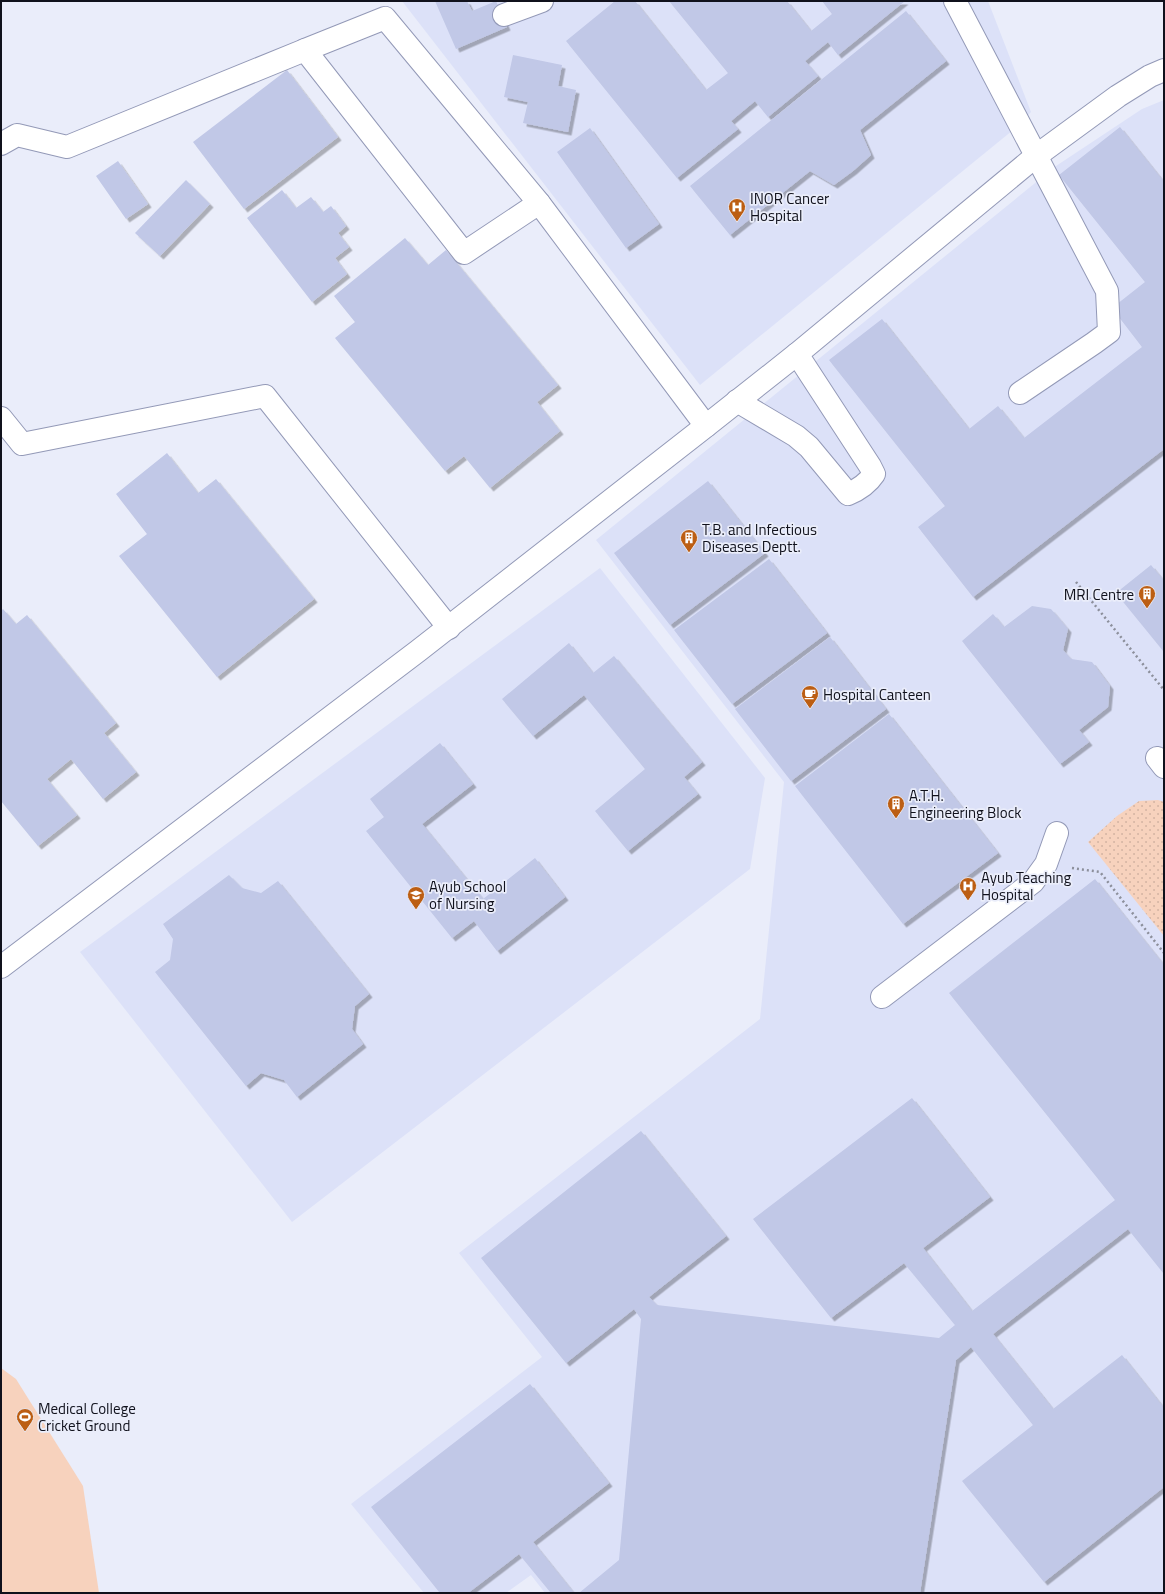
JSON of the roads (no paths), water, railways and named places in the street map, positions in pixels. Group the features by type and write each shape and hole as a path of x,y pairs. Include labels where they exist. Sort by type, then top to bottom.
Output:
{"street":[{"path":"504,15 542,1"},
{"path":"955,1 1107,291 1108,332 1020,393"},
{"path":"1,144 17,135 67,147 386,18 539,202 706,426"},
{"path":"305,50 464,252 539,202"},
{"path":"1,967 449,628 797,354 1036,156 1118,96 1159,75"},
{"path":"737,401 796,436 809,447 848,494 870,479 874,474 872,470 797,354"},
{"path":"1,418 22,444 265,396 449,628"},
{"path":"882,997 1033,882 1046,864 1057,833"}],"place":[{"name":"INOR Cancer Hospital","path":"737,222"},
{"name":"T.B. and Infectious Diseases Deptt.","path":"689,553"},
{"name":"MRI Centre","path":"1147,609"},
{"name":"Hospital Canteen","path":"810,709"},
{"name":"A.T.H. Engineering Block","path":"896,819"},
{"name":"Ayub Teaching Hospital","path":"968,901"},
{"name":"Ayub School of Nursing","path":"416,910"},
{"name":"Medical College Cricket Ground","path":"25,1432"}]}
